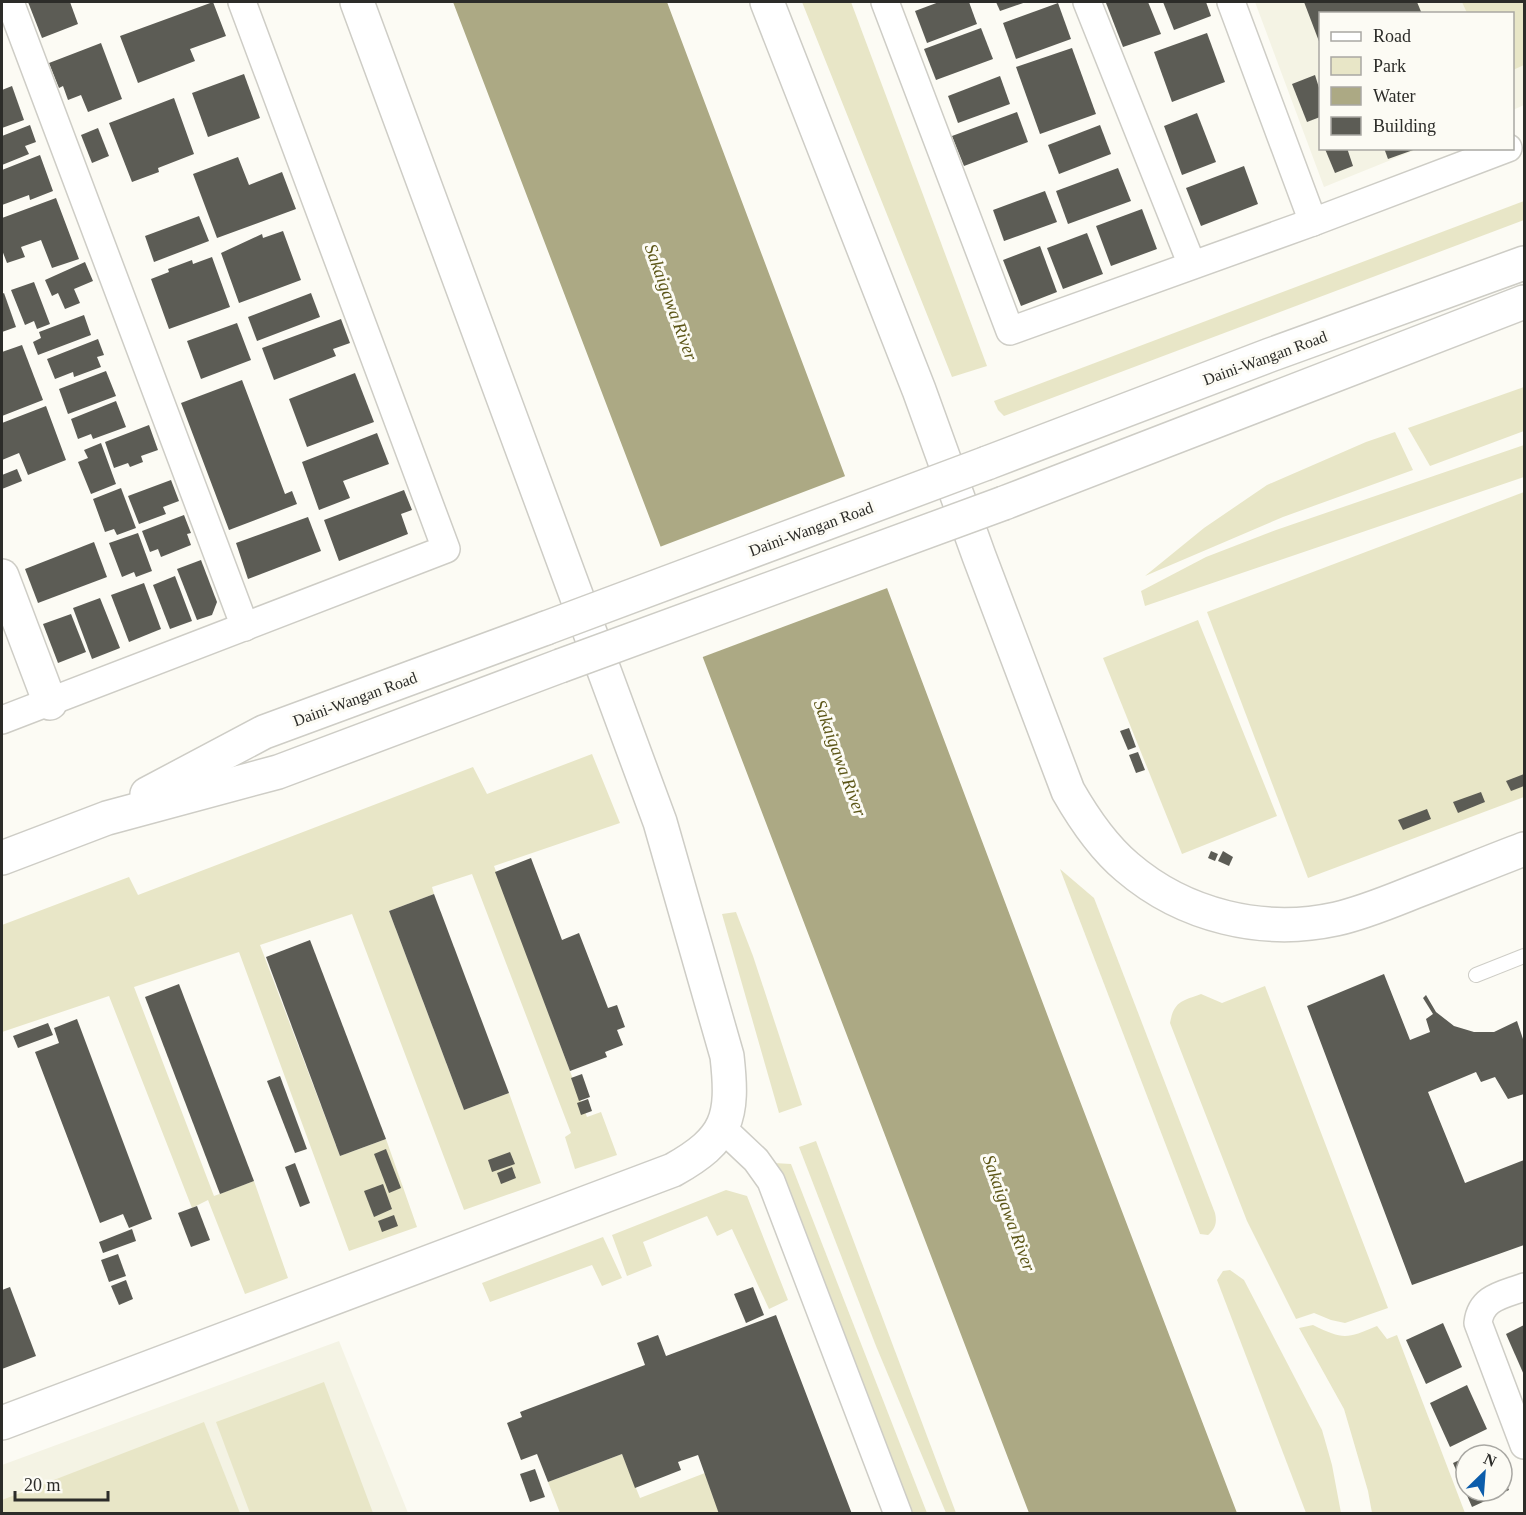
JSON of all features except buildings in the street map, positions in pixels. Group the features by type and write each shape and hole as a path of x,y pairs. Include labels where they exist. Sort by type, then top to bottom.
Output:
{"street":[{"path":"10,2 245,627"},
{"path":"2,720 446,549 242,2"},
{"path":"2,1423 673,1170 698,1155 714,1140 729,1111 730,1083 727,1056 660,822 357,2"},
{"path":"767,2 919,390 1068,791 1084,818 1103,842 1125,866 1152,887 1185,904 1226,918 1261,924 1301,924 1336,919 1382,904 1524,849"},
{"path":"885,2 1010,331 1313,222 1503,150"},
{"path":"1087,2 1192,266"},
{"path":"1231,2 1313,222"},
{"name":"Daini-Wangan Road","path":"107,818 264,732 987,463 1270,355 1524,263"},
{"name":"Daini-Wangan Road","path":"2,858 107,818 278,772 1004,503 1524,302"},
{"path":"2,576 50,703"},
{"path":"721,1127 756,1160 771,1181 898,1514"},
{"path":"1524,1287 1490,1300 1479,1311 1478,1323 1524,1445"}],"lane":[{"path":"1476,975 1524,956"}],"shaded area":[{"path":"1255,2 1524,2 1524,105 1514,110 1514,12 1319,12 1319,150 1416,150 1324,187"},
{"path":"339,1341 408,1513 2,1514 2,1465"}],"green space":[{"path":"802,2 851,2 987,366 952,377"},
{"path":"1462,2 1524,2 1524,65 1514,70 1514,12 1467,12"},
{"path":"1524,201 1524,220 1004,416 994,401"},
{"path":"1524,387 1524,431 1430,466 1408,428"},
{"path":"1395,432 1413,470 1283,517 1145,576 1204,528 1267,485 1366,442"},
{"path":"1524,445 1524,477 1145,606 1141,591 1206,557 1276,530"},
{"path":"1524,492 1524,797 1308,878 1207,612"},
{"path":"1198,620 1277,816 1182,854 1103,658"},
{"path":"592,754 620,823 494,866 587,1117 601,1112 617,1155 575,1169 565,1137 571,1133 472,874 432,887 434,894 389,911 464,1110 509,1093 541,1183 464,1210 352,914 260,945 340,1156 386,1139 417,1227 349,1251 239,952 134,987 214,1196 254,1181 288,1278 245,1294 208,1200 192,1208 109,996 2,1032 2,925 129,877 138,895 473,767 487,794"},
{"path":"1060,869 1094,898 1215,1213 1215,1225 1208,1235 1200,1234"},
{"path":"736,912 753,956 802,1105 779,1113 722,914"},
{"path":"1265,986 1388,1308 1345,1323 1314,1313 1296,1319 1247,1221 1170,1023 1177,1006 1189,998 1201,994 1222,1003"},
{"path":"816,1141 956,1513 946,1513 876,1346 799,1147"},
{"path":"774,1163 791,1164 927,1513 908,1513"},
{"path":"726,1190 747,1196 788,1300 769,1309 732,1229 717,1236 707,1216 643,1242 652,1266 627,1276 612,1235"},
{"path":"603,1237 622,1278 602,1286 592,1265 490,1302 482,1283"},
{"path":"1230,1270 1244,1280 1322,1430 1332,1465 1341,1513 1306,1513 1217,1280 1223,1271"},
{"path":"1313,1325 1345,1336 1377,1326 1387,1339 1397,1335 1454,1484 1454,1503 1461,1503 1465,1513 1372,1513 1368,1491 1344,1409 1299,1328"},
{"path":"324,1382 373,1513 250,1513 216,1422"},
{"path":"204,1422 240,1513 2,1513 2,1500"},
{"path":"622,1454 640,1498 705,1473 719,1513 560,1513 548,1482"}],"water":[{"name":"Sakaigawa River","path":"453,2 667,2 1237,1513 1029,1513"}],"pier":[{"path":"848,475 890,587 700,658 657,548"}]}
